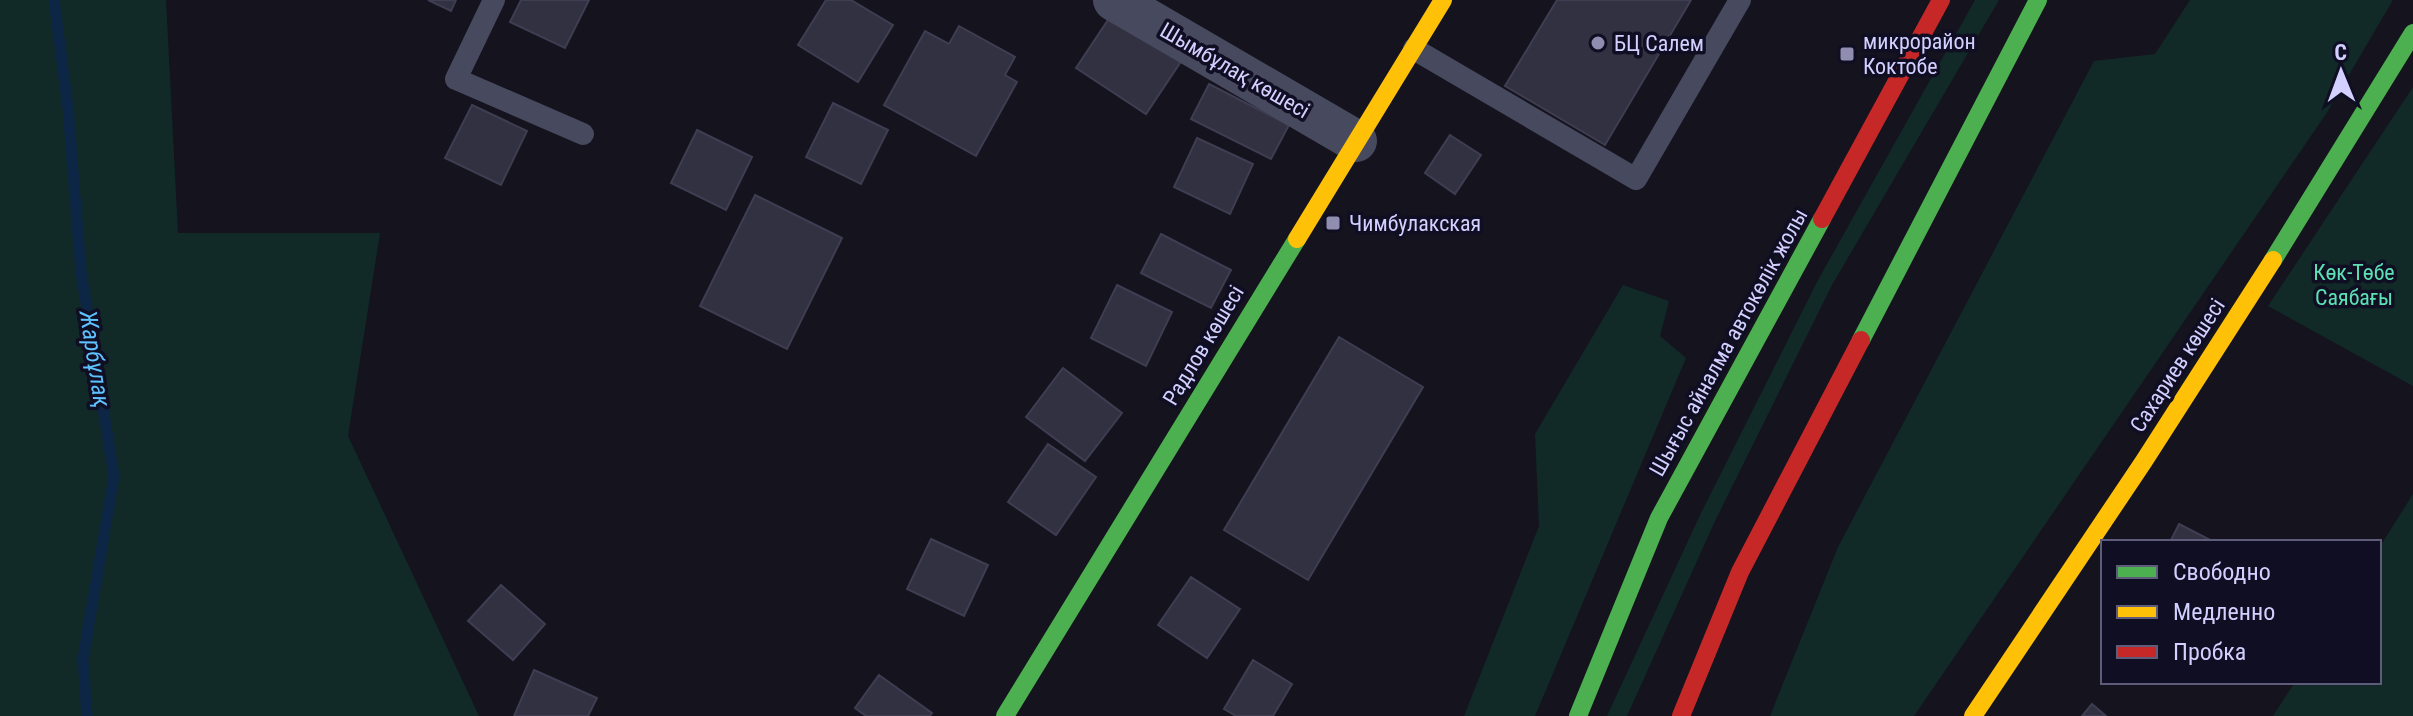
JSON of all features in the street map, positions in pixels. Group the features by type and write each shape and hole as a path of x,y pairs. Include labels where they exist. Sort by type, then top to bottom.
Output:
{"street":[{"name":"Шымбұлақ көшесі","path":"1114,0 1356,141"},
{"name":"Радлов көшесі","path":"1005,716 1443,0"},
{"name":"Шығыс айналма автокөлік жолы","path":"1578,716 1659,518 1941,0"},
{"path":"1681,716 1740,572 2038,0"},
{"name":"Сахариев көшесі","path":"1973,716 2152,449 2413,33"}],"lane":[{"path":"494,0 456,79 583,134"},
{"path":"1414,49 1636,179 1740,0"}],"green space":[{"path":"0,0 166,0 178,233 380,233 348,436 479,716 0,716"},
{"path":"1975,0 1999,0 1832,285 1715,521 1627,716 1607,716 1700,515 1818,280"},
{"path":"2190,0 2393,0 2326,114 1914,716 1770,716 1838,547 2094,61 2155,54"},
{"name":"Көк-Төбе Саябағы","path":"2413,87 2413,386 2268,306"},
{"path":"1623,285 1669,301 1660,336 1686,358 1535,716 1464,716 1539,526 1535,434"},
{"path":"2413,494 2413,716 2273,716 2294,684 2381,684 2381,545"}],"building":[{"path":"428,0 456,0 451,11"},
{"path":"521,0 589,0 565,48 510,22"},
{"path":"826,0 851,0 893,25 858,82 798,45"},
{"name":"БЦ Салем","path":"1557,0 1691,0 1605,145 1505,86"},
{"path":"1112,14 1182,60 1146,114 1076,68"},
{"path":"959,26 1015,57 1005,75 1017,82 976,156 884,105 925,31 949,44"},
{"path":"1209,84 1289,125 1271,159 1191,119"},
{"path":"833,103 888,130 861,184 806,157"},
{"path":"472,105 527,131 501,185 445,158"},
{"path":"697,130 752,157 726,210 671,183"},
{"path":"1450,135 1481,155 1455,194 1425,173"},
{"path":"1197,138 1253,164 1230,214 1174,187"},
{"path":"755,195 842,238 787,349 700,306"},
{"path":"1161,234 1231,270 1211,308 1141,273"},
{"path":"1117,285 1172,312 1146,366 1091,338"},
{"path":"1339,337 1423,387 1308,580 1224,530"},
{"path":"1063,368 1122,413 1085,461 1026,417"},
{"path":"1048,444 1096,477 1056,535 1008,502"},
{"path":"2179,524 2210,540 2171,540"},
{"path":"931,539 988,565 964,616 907,589"},
{"path":"1191,577 1240,609 1207,658 1158,625"},
{"path":"501,585 545,624 513,660 468,621"},
{"path":"1253,660 1292,684 1273,716 1236,716 1224,709"},
{"path":"534,670 597,698 588,716 514,716"},
{"path":"879,675 932,713 930,716 866,716 855,708"},
{"path":"2092,704 2106,716 2082,716"}],"waterway":[{"name":"Жарбұлақ","path":"54,0 68,108 81,272 114,476 83,659 87,716"}],"traffic: fast":[{"path":"1861,340 2038,0"},
{"path":"2273,260 2413,33"},
{"path":"1578,716 1659,518 1822,219"},
{"path":"1005,716 1297,239"}],"traffic: slow":[{"path":"1297,239 1443,0"},
{"path":"1973,716 2144,461 2273,260"}],"traffic: jam":[{"path":"1822,219 1941,0"},
{"path":"1681,716 1740,572 1861,340"}],"place":[{"name":"БЦ Салем","path":"1598,43"},
{"name":"микрорайон Коктобе","path":"1847,54"},
{"name":"Чимбулакская","path":"1333,223"}]}
